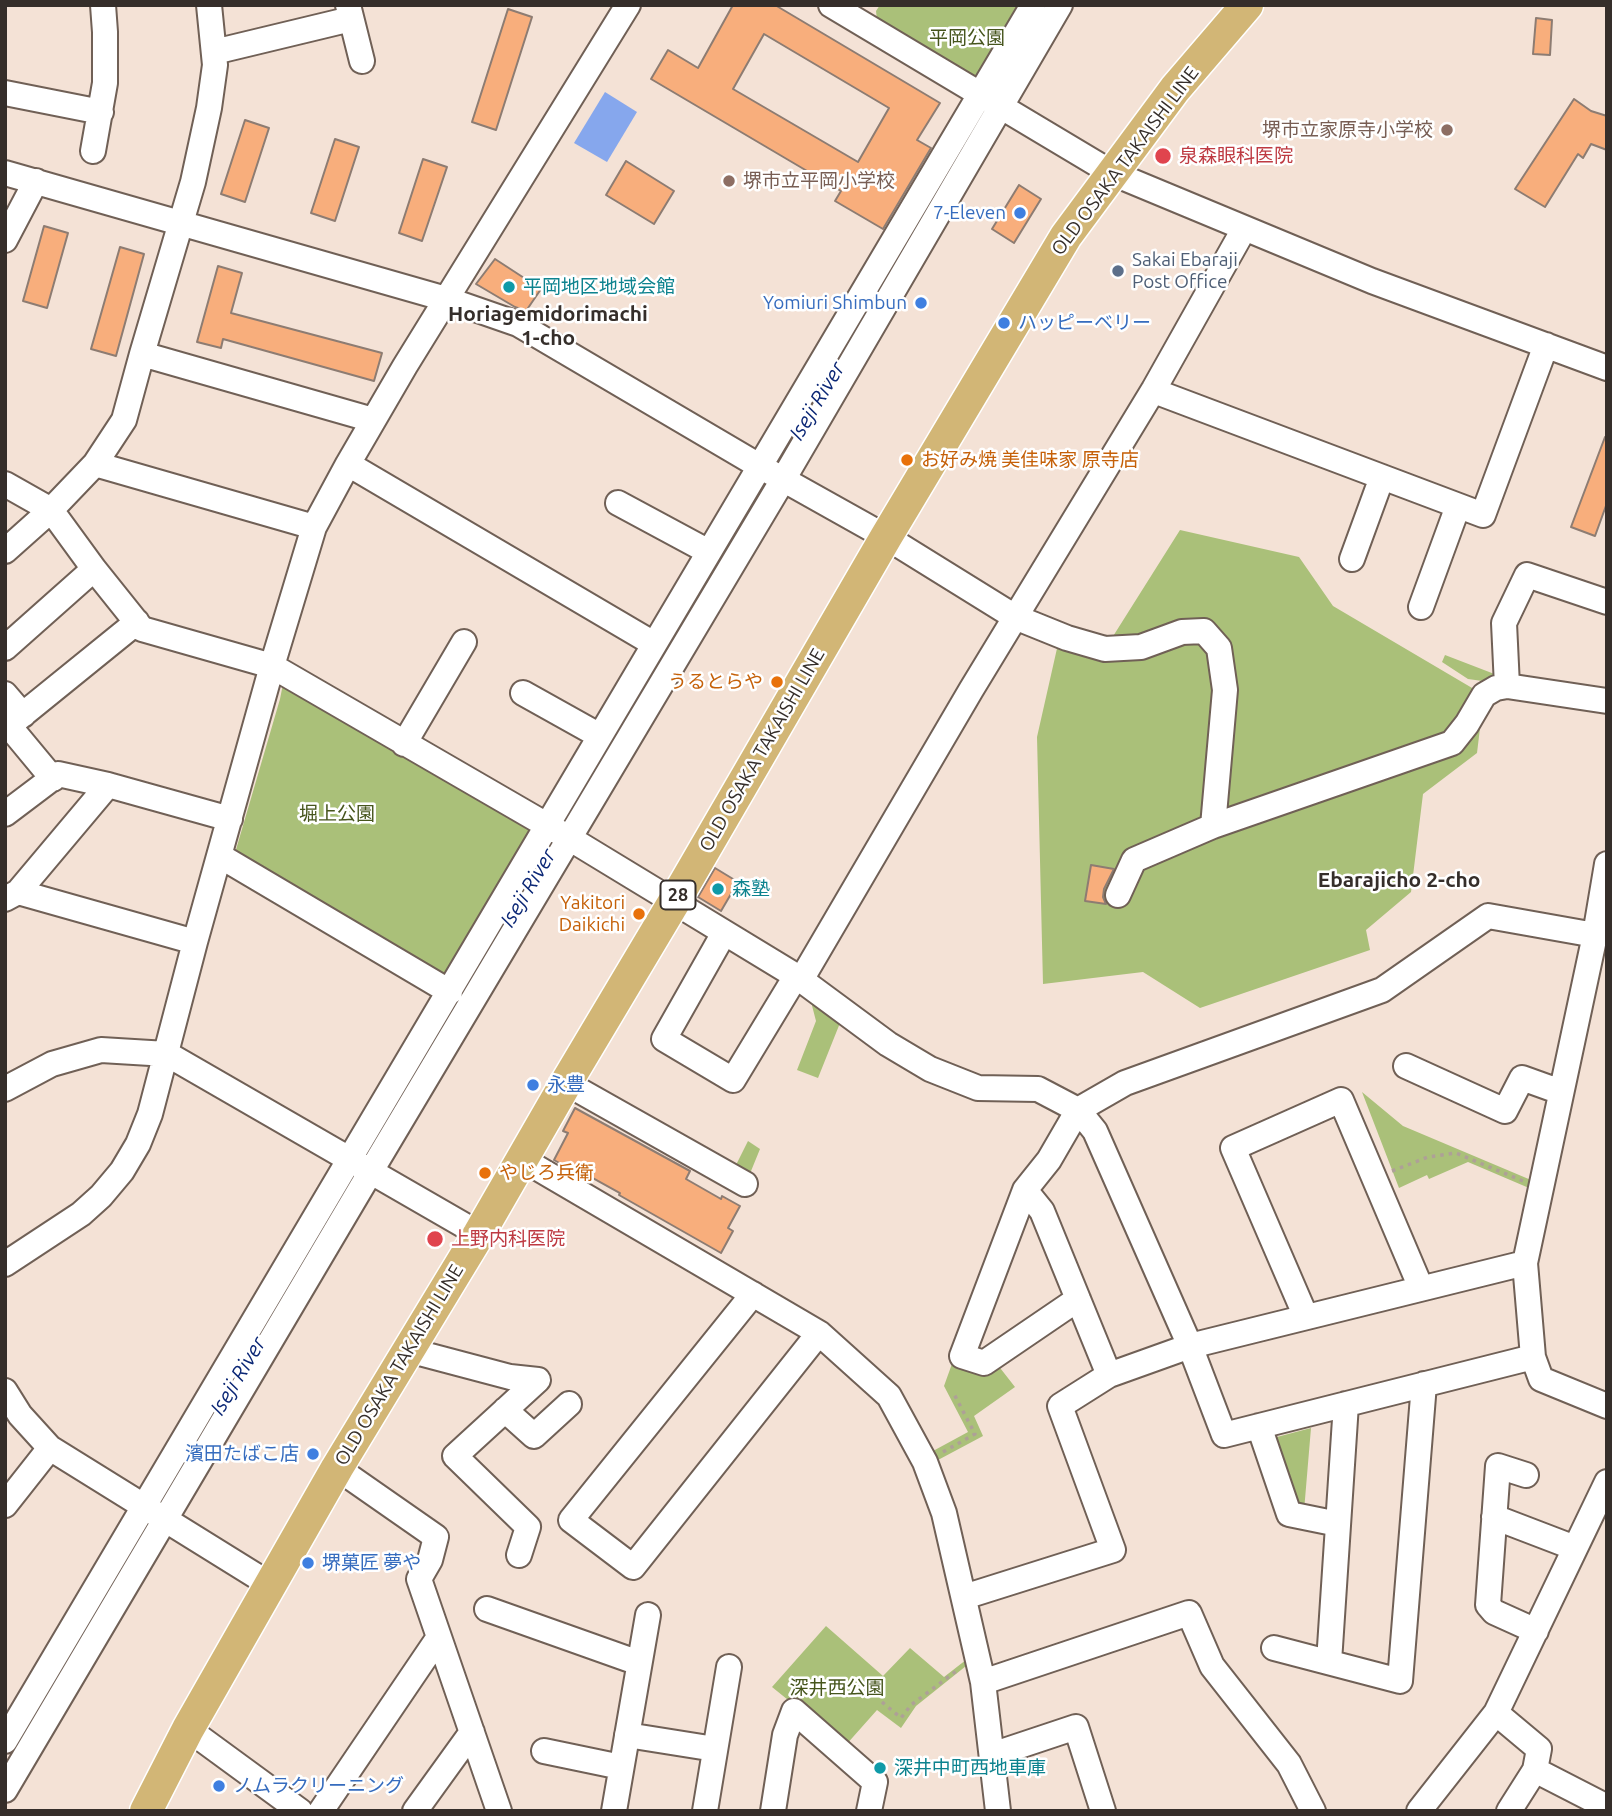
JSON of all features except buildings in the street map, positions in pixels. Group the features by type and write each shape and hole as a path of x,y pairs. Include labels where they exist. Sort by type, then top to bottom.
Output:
{"main road":[{"name":"OLD OSAKA TAKAISHI LINE","path":"146,1811 188,1729 269,1584 479,1234 886,537 1066,236 1175,89 1247,5"}],"street":[{"path":"93,151 105,83 103,5"},
{"path":"5,551 51,510 95,464 124,420 181,223 209,108 215,65 209,5"},
{"path":"5,1264 81,1214 101,1196 122,1171 138,1144 150,1114 272,666 314,527 348,464 446,299 628,5"},
{"path":"831,5 861,13 991,100 1112,173 1372,281 1607,368"},
{"path":"991,100 1033,5"},
{"path":"5,1790 155,1512 991,100 1060,5"},
{"path":"214,52 349,12 362,61"},
{"path":"5,93 101,112"},
{"path":"5,173 446,299 518,324 886,537 1015,617 1067,638 1105,649 1141,647 1182,632 1204,631 1219,648 1224,690 1213,826"},
{"path":"5,240 36,181"},
{"path":"724,933 664,1039 733,1080 798,978 1154,389 1244,229"},
{"path":"1154,389 1483,515 1546,345"},
{"path":"142,354 373,421"},
{"path":"95,464 314,527"},
{"path":"348,464 654,644"},
{"path":"361,1165 450,992 558,832 600,736 654,644 709,552 772,472"},
{"path":"1352,559 1382,477"},
{"path":"5,484 51,510 142,629 272,666 674,902 798,978 888,1044 930,1069 978,1088 1038,1088 1078,1110 1095,1131 1190,1346 1224,1435 1533,1357"},
{"path":"618,503 709,552"},
{"path":"1421,607 1458,506"},
{"path":"5,648 94,569"},
{"path":"1507,686 1504,623 1527,575 1607,602"},
{"path":"12,723 137,622"},
{"path":"404,744 464,642"},
{"path":"1118,895 1134,860 1213,826 1452,743 1484,695 1496,688 1507,686 1607,701"},
{"path":"523,693 600,736"},
{"path":"5,694 12,723 52,779"},
{"path":"5,814 58,774 230,819"},
{"path":"108,785 12,896 195,942"},
{"path":"220,856 450,992"},
{"path":"1607,864 1595,935 1525,1263 1533,1357 1541,1379 1607,1406"},
{"path":"1077,1299 984,1363 962,1356 1025,1190 1049,1160 1078,1110 1125,1083 1382,990 1488,916 1595,935"},
{"path":"5,1089 52,1064 101,1050 167,1054 479,1234"},
{"path":"1406,1066 1505,1111 1522,1078 1561,1092"},
{"path":"566,1083 745,1184"},
{"path":"1306,1317 1233,1148 1341,1100 1421,1289"},
{"path":"522,1159 819,1333 890,1396 925,1462 944,1513 983,1682 998,1811"},
{"path":"1025,1190 1042,1211 1109,1375"},
{"path":"964,1597 1113,1550 1060,1406 1109,1375 1190,1346 1525,1263"},
{"path":"753,1294 571,1520 633,1567 819,1333"},
{"path":"408,1350 510,1377 538,1380 455,1456 528,1527 519,1555"},
{"path":"1274,1648 1400,1681 1424,1384"},
{"path":"5,1391 20,1415 50,1448 269,1584"},
{"path":"505,1410 534,1436 569,1404"},
{"path":"1329,1662 1346,1404"},
{"path":"1259,1426 1289,1514 1338,1524"},
{"path":"5,1505 50,1448"},
{"path":"1526,1475 1498,1466 1488,1605 1494,1612 1536,1631"},
{"path":"337,1468 436,1537 430,1560 419,1579 499,1811"},
{"path":"1419,1811 1496,1713 1607,1482"},
{"path":"5,1741 155,1512"},
{"path":"1494,1517 1575,1548"},
{"path":"487,1609 639,1663"},
{"path":"983,1682 1189,1613 1212,1666 1289,1764 1313,1811"},
{"path":"614,1811 648,1615"},
{"path":"321,1811 439,1637"},
{"path":"705,1811 729,1667"},
{"path":"773,1811 785,1735 794,1712 875,1782 869,1811"},
{"path":"1496,1713 1539,1749 1535,1770 1509,1811"},
{"path":"992,1755 1076,1727 1103,1811"},
{"path":"188,1729 300,1811"},
{"path":"415,1811 472,1731"},
{"path":"627,1735 715,1749"},
{"path":"544,1751 621,1767"},
{"path":"1535,1770 1594,1806"}],"path":[{"path":"1407,1165 1428,1157 1456,1153 1541,1188"},
{"path":"925,1462 975,1434 954,1394"},
{"path":"882,1702 901,1718 911,1705 976,1654"}],"green space":[{"name":"平岡公園","path":"880,5 1024,5 983,76 974,77 877,20 876,11"},
{"path":"1180,530 1299,557 1333,606 1484,695 1477,753 1423,794 1411,892 1366,930 1370,950 1200,1008 1143,972 1043,984 1037,737 1058,644 1105,649"},
{"path":"1445,655 1497,675 1497,683 1468,679 1442,662"},
{"name":"堀上公園","path":"283,684 530,829 445,975 235,853"},
{"path":"809,994 842,1018 818,1078 797,1070 816,1021"},
{"path":"1362,1092 1403,1126 1531,1180 1529,1188 1468,1162 1429,1179 1427,1175 1399,1188"},
{"path":"748,1141 760,1149 749,1176 735,1167"},
{"path":"953,1361 997,1364 1015,1387 974,1416 983,1436 938,1460 933,1451 968,1432 944,1386"},
{"path":"1311,1428 1304,1511 1296,1506 1274,1443 1277,1437"},
{"name":"深井西公園","path":"826,1626 883,1676 910,1648 944,1677 971,1656 971,1662 916,1706 901,1728 877,1710 845,1746 772,1687"}],"water":[{"path":"605,92 637,112 607,162 574,143"}],"waterway":[{"name":"Iseji River","path":"358,1169 415,1074"},
{"name":"Iseji River","path":"95,1615 161,1501"}],"place":[{"name":"堺市立家原寺小学校","path":"1447,130"},
{"name":"泉森眼科医院","path":"1163,156"},
{"name":"堺市立平岡小学校","path":"729,181"},
{"name":"7-Eleven","path":"1020,213"},
{"name":"Sakai Ebaraji Post Office","path":"1118,271"},
{"name":"平岡地区地域会館","path":"509,287"},
{"name":"Yomiuri Shimbun","path":"921,303"},
{"name":"ハッピーベリー","path":"1004,323"},
{"name":"お好み焼 美佳味家 原寺店","path":"907,460"},
{"name":"うるとらや","path":"777,682"},
{"name":"森塾","path":"718,889"},
{"name":"Yakitori Daikichi","path":"639,914"},
{"name":"永豊","path":"533,1085"},
{"name":"やじろ兵衛","path":"485,1173"},
{"name":"上野内科医院","path":"435,1239"},
{"name":"濱田たばこ店","path":"313,1454"},
{"name":"堺菓匠 夢や","path":"308,1563"},
{"name":"深井中町西地車庫","path":"880,1768"},
{"name":"ノムラクリーニング","path":"219,1786"}],"district":[{"name":"Horiagemidorimachi 1-cho","path":"548,326"},
{"name":"Ebarajicho 2-cho","path":"1399,880"}]}
